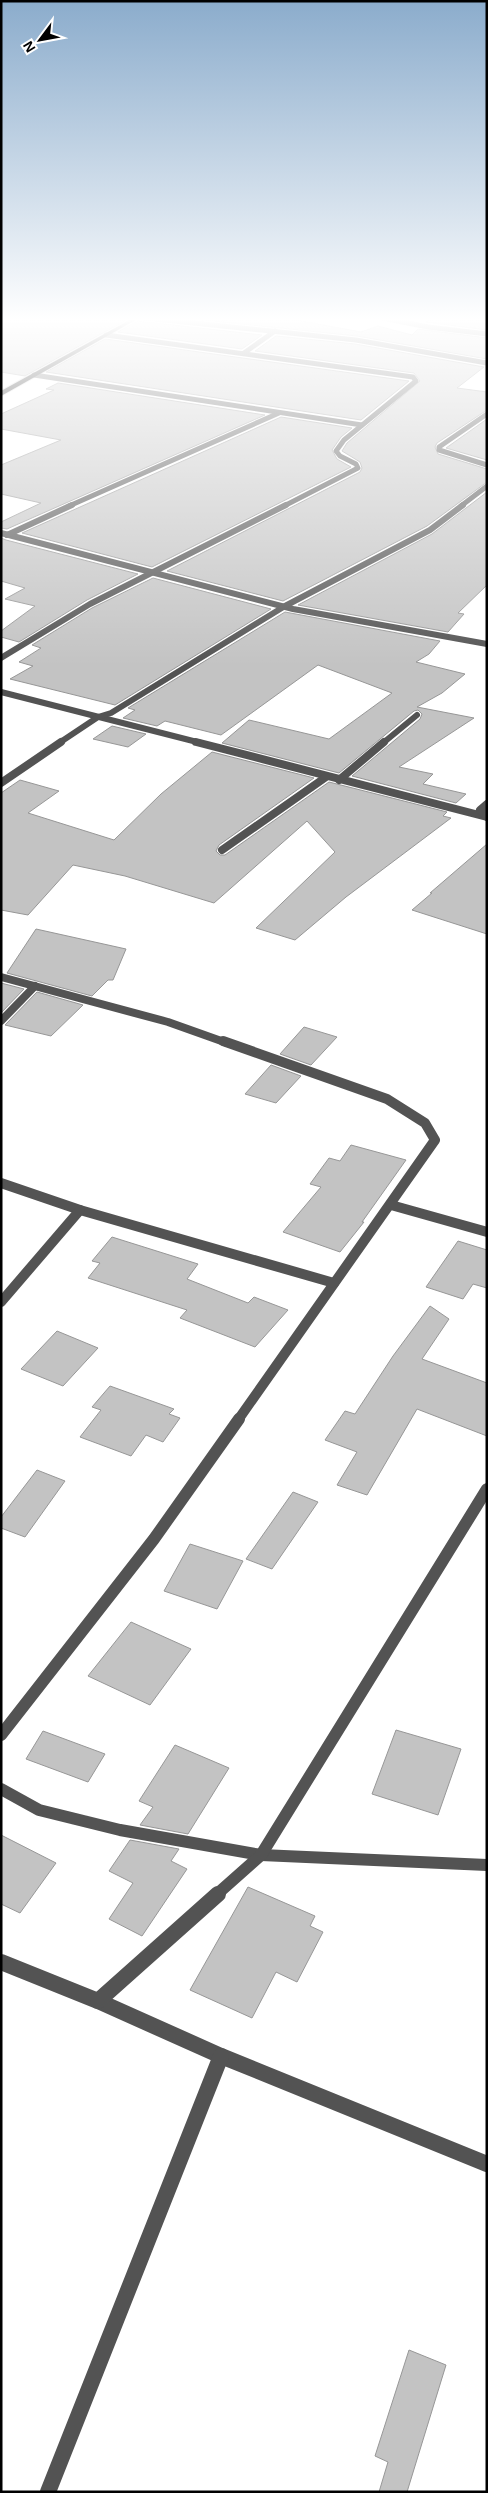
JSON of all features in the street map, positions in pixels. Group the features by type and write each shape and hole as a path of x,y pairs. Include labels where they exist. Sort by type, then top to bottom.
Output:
{"street":[{"path":"1,538 107,488 233,433"},
{"path":"1,658 90,604 358,468 359,466 356,463 339,456 336,451 352,433"},
{"path":"459,433 439,447 439,450 487,465"},
{"path":"1,783 98,717 112,714 285,606 430,530 487,486"},
{"path":"1,533 313,613 405,627 487,644"},
{"path":"1,692 487,817"},
{"path":"340,780 416,715"},
{"path":"222,850 326,777"},
{"path":"487,804 480,810 487,817"},
{"path":"1,977 168,1022 387,1099 425,1123 435,1140 154,1539 1,1735"},
{"path":"1,1021 35,986"},
{"path":"1,1183 80,1210 334,1283"},
{"path":"391,1205 487,1232"},
{"path":"1,1302 80,1210"},
{"path":"98,2001 261,1855 487,1489"},
{"path":"1,1790 39,1810 120,1830 261,1855 487,1865"},
{"path":"1,1962 98,2001 221,2056 487,2164"},
{"path":"48,2492 221,2056"}],"building":[{"path":"25,433 223,433 7,529 1,528 1,522 41,503 1,494 1,465 61,440"},
{"path":"245,433 345,433 332,450 337,459 351,467 152,567 22,533"},
{"path":"358,433 452,433 437,443 435,447 438,454 487,469 487,482 427,526 283,601 167,571 360,472 362,468 360,462 342,451 347,443"},
{"path":"467,433 487,433 487,460 446,448"},
{"path":"487,492 487,585 458,613 464,614 448,632 298,605 432,534"},
{"path":"1,538 138,574 87,600 19,642 1,637 1,631 35,606 5,599 25,588 1,581"},
{"path":"153,578 271,609 115,705 10,679 33,666 19,662 41,648 32,645 92,608"},
{"path":"285,612 440,641 429,654 416,662 465,674 442,693 417,707 474,718 399,767 433,774 423,784 466,794 456,803 352,776 420,719 422,714 418,710 414,711 339,773 222,743 249,720 329,739 392,693 318,665 221,735 165,721 157,726 123,718 135,710 128,708"},
{"path":"112,726 146,734 128,747 93,739"},
{"path":"212,752 314,778 219,845 216,851 220,855 225,855 329,782 447,812 443,816 451,818 346,897 295,940 256,928 335,852 307,821 214,903 125,876 73,865 28,915 1,910 1,793 20,780 59,791 28,813 114,840 161,794"},
{"path":"487,844 487,934 412,910 432,893 430,893"},
{"path":"36,929 126,949 113,980 108,980 92,996 7,973"},
{"path":"1,983 24,989 1,1013"},
{"path":"37,992 83,1005 51,1036 5,1025"},
{"path":"304,1027 337,1037 311,1065 280,1054"},
{"path":"271,1065 301,1076 276,1103 245,1094"},
{"path":"351,1145 406,1160 362,1222 364,1222 340,1252 283,1232 321,1187 310,1184 329,1158 340,1161"},
{"path":"112,1237 198,1264 187,1279 248,1303 254,1297 288,1310 255,1347 180,1318 187,1310 88,1278 100,1263 92,1261"},
{"path":"458,1241 487,1250 487,1288 473,1284 463,1299 426,1287"},
{"path":"430,1306 449,1319 422,1359 487,1383 487,1436 417,1409 367,1495 337,1485 357,1452 325,1440 345,1411 355,1414 393,1356"},
{"path":"57,1331 98,1348 63,1386 21,1369"},
{"path":"110,1386 174,1409 169,1414 180,1418 163,1442 146,1435 131,1456 80,1437 101,1410 92,1407"},
{"path":"37,1470 65,1481 25,1537 1,1528 1,1517"},
{"path":"293,1492 318,1502 272,1569 246,1559"},
{"path":"190,1544 243,1561 217,1609 164,1591"},
{"path":"131,1622 191,1649 150,1705 88,1676"},
{"path":"396,1730 461,1749 438,1815 372,1794"},
{"path":"43,1731 105,1754 88,1782 26,1759"},
{"path":"175,1745 229,1768 188,1834 140,1825 153,1807 139,1801"},
{"path":"1,1835 56,1863 20,1913 1,1904"},
{"path":"130,1840 179,1849 171,1861 187,1869 142,1936 109,1919 133,1883 109,1871"},
{"path":"248,1887 315,1916 310,1926 323,1932 297,1982 276,1972 252,2018 190,1990"},
{"path":"409,2350 446,2365 407,2492 379,2492 388,2462 375,2456"}]}
